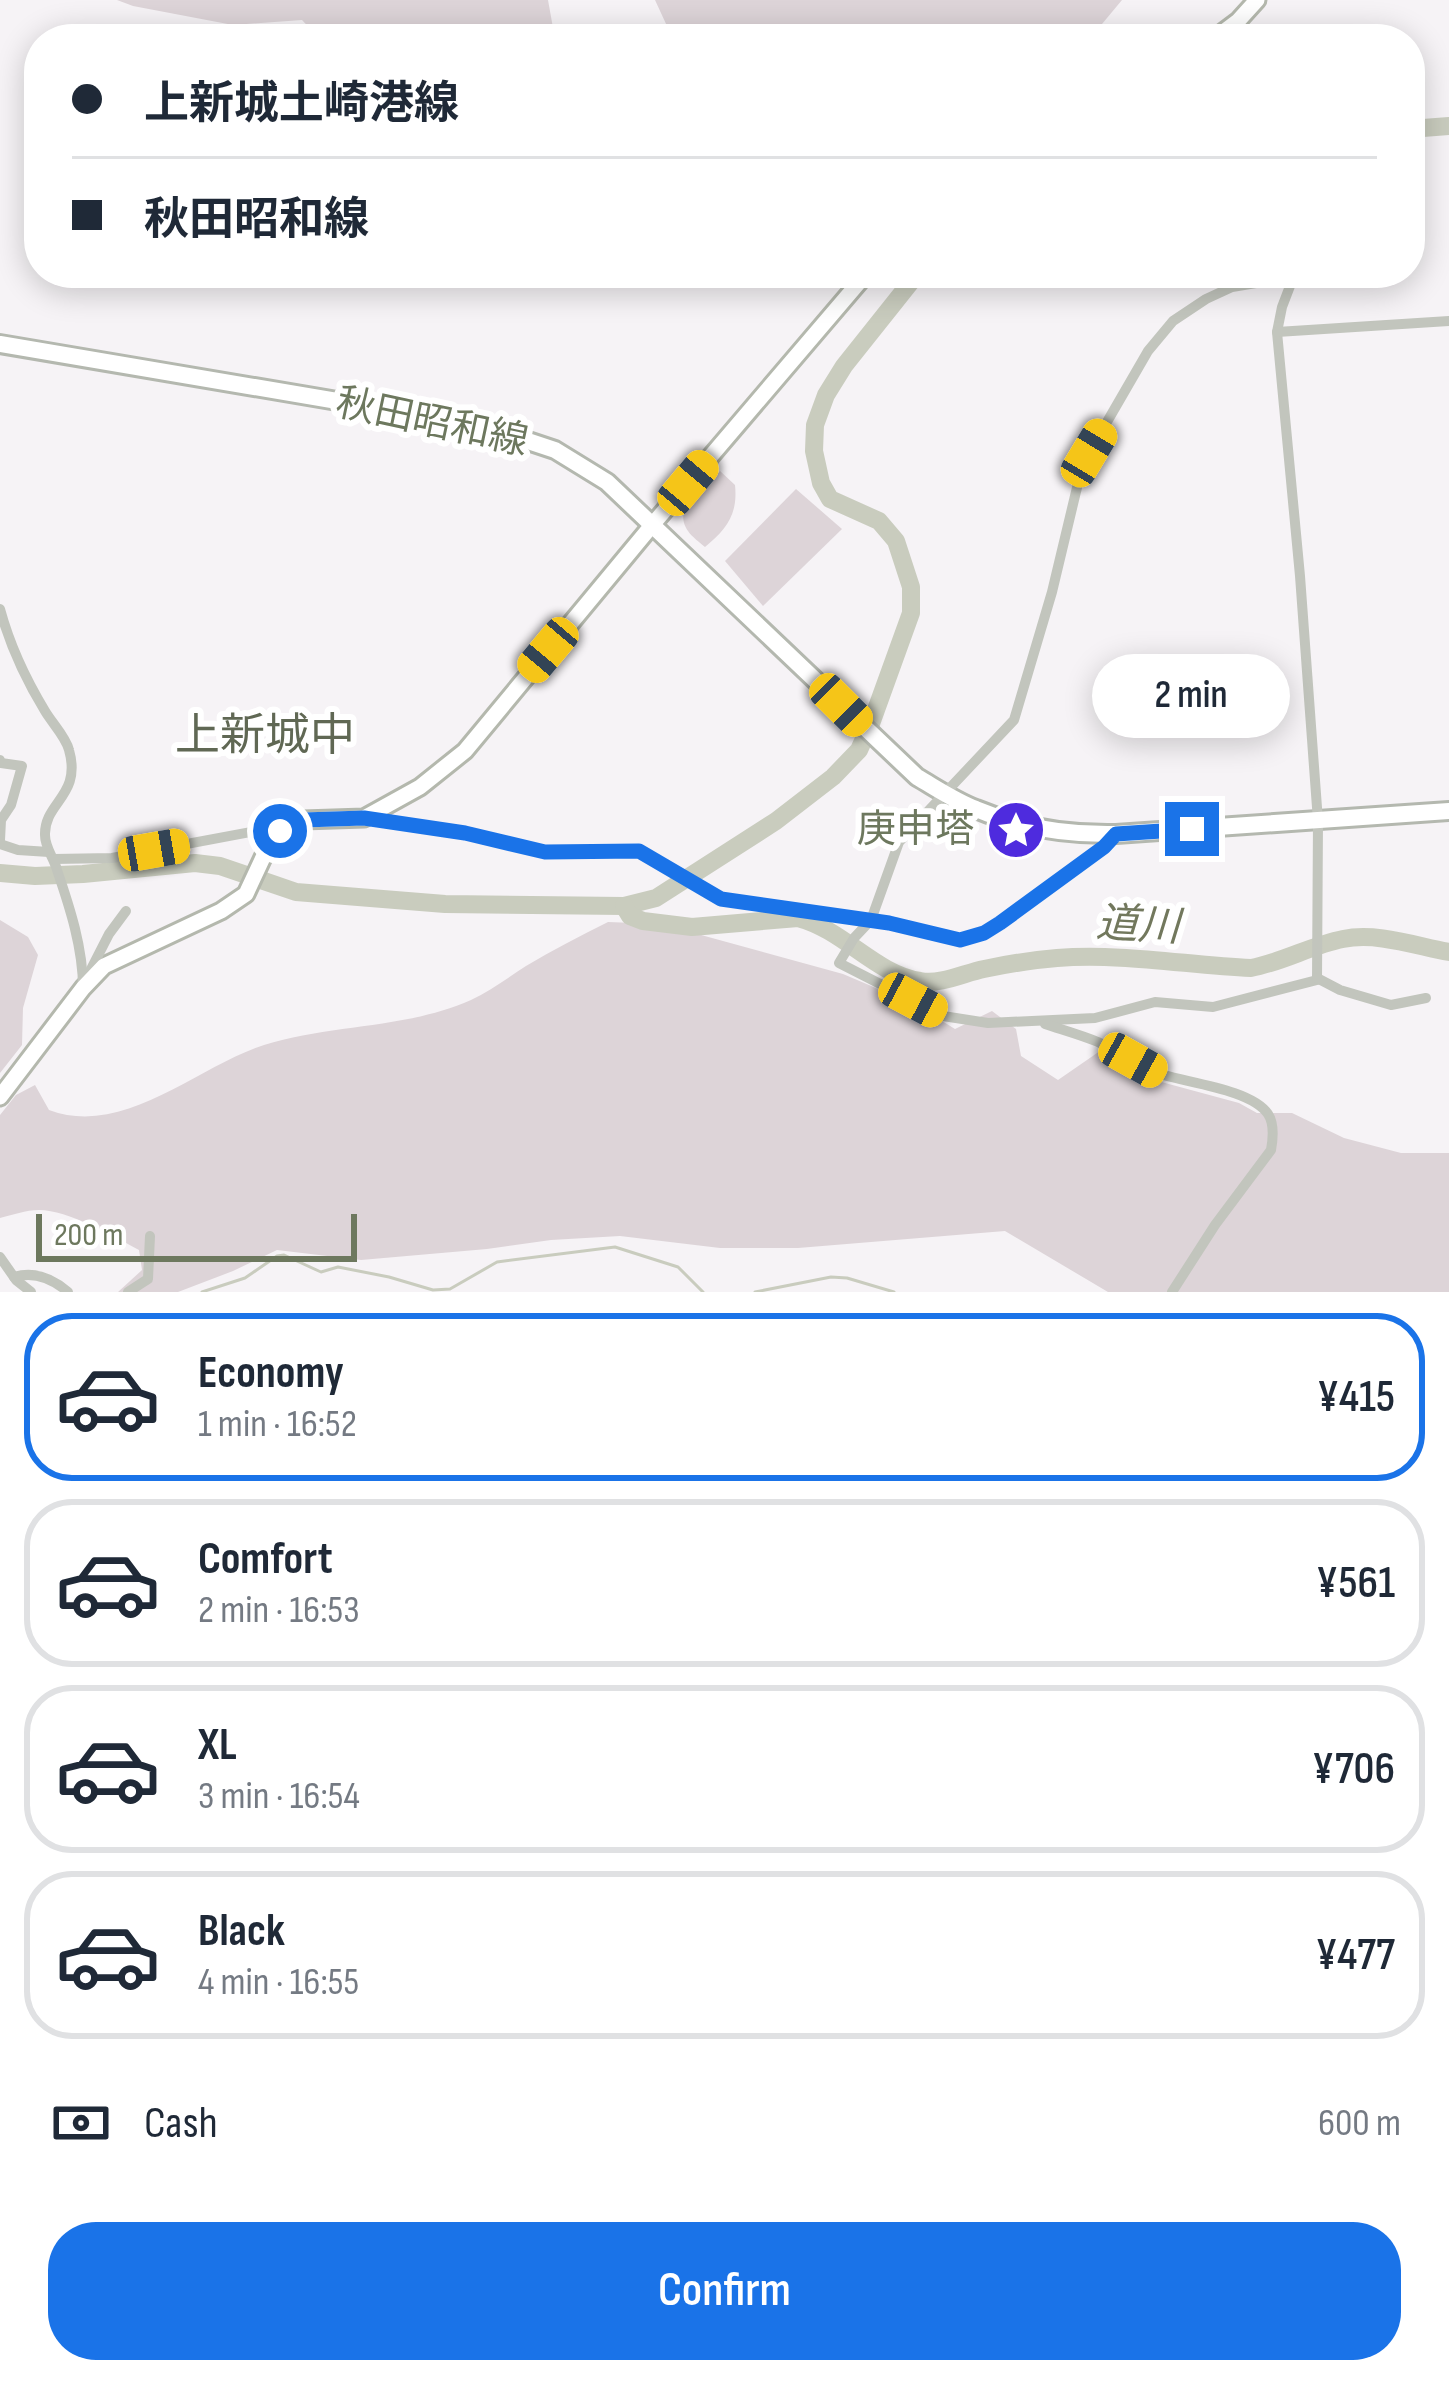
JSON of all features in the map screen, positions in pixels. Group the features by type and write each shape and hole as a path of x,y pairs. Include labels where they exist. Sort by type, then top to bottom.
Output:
{"main road":[{"path":"1234,24 1257,0"},
{"path":"0,1096 104,966 246,895 280,831 303,820 364,818 419,788 465,751 854,288"},
{"name":"秋田昭和線","path":"0,344 402,412 510,434 555,450 607,482 916,777 974,809 1011,821 1078,835 1449,811"}],"street":[{"path":"1230,288 1173,321 1148,351 1080,476 1014,720 899,842 871,920 839,963 943,1016 988,1023 1095,1018 1155,1002 1214,1007 1316,978"},
{"path":"1289,288 1277,332 1318,821 1316,978"},
{"path":"1277,332 1449,321"},
{"path":"0,609 11,649 69,746 72,783 46,826 45,838 78,942 83,988"},
{"path":"0,760 22,766 11,805 1,820 0,842 53,859 112,858 272,828 280,831"},
{"path":"364,818 465,833 545,852 639,851 721,899 871,920 950,939 969,939 1000,923 1116,834"},
{"path":"83,988 109,934 126,911"},
{"path":"1316,978 1391,1005 1426,998"},
{"path":"1036,1021 1095,1041 1159,1074 1249,1100 1270,1118 1270,1150 1172,1292"},
{"path":"128,1292 148,1279 151,1236"},
{"path":"0,1257 31,1292"},
{"path":"14,1277 27,1273 57,1282 68,1292"}],"shaded area":[{"path":"117,0 548,0 552,24 306,24 302,20 228,24"},
{"path":"655,0 1122,0 1102,24 666,24"},
{"path":"720,471 735,485 735,504 725,527 705,547 685,527 684,510"},
{"path":"796,489 842,529 763,606 725,561"},
{"path":"0,920 28,937 38,955 23,1008 22,1045 0,1073"},
{"path":"608,922 661,924 843,974 916,1005 955,1029 992,1011 1016,1029 1021,1056 1058,1080 1100,1051 1154,1080 1239,1103 1257,1113 1292,1113 1344,1138 1401,1153 1449,1153 1449,1292 1108,1292 1005,1231 798,1248 720,1248 620,1236 361,1260 277,1250 178,1292 118,1292 142,1270 139,1250 51,1211 0,1218 0,1115 16,1095 35,1085 49,1110 77,1116 132,1108 264,1045 421,1016 471,1000"}],"waterway":[{"path":"1425,128 1449,126"},
{"path":"0,873 83,874 195,863 220,866 296,892 445,904 624,906 656,898 776,821 833,777 859,750 911,613 911,587 896,541 879,521 830,499 814,451 815,425 826,395 906,288"},
{"name":"道川","path":"624,906 630,916 643,921 692,927 798,918 830,932 888,970 928,982 1011,964 1081,957 1251,968 1356,937 1449,952"},
{"path":"202,1292 245,1278 284,1255 321,1272 338,1267 433,1290 450,1289 497,1262 615,1247 678,1267 703,1292"},
{"path":"755,1292 831,1277 894,1292"}],"place":[{"name":"庚申塔","path":"1016,830"}],"district":[{"name":"上新城中","path":"265,736"}],"route":[{"path":"280,831 303,820 364,818 465,833 545,852 639,851 721,899 889,923 960,940 1000,923 1116,834 1192,829"}]}
